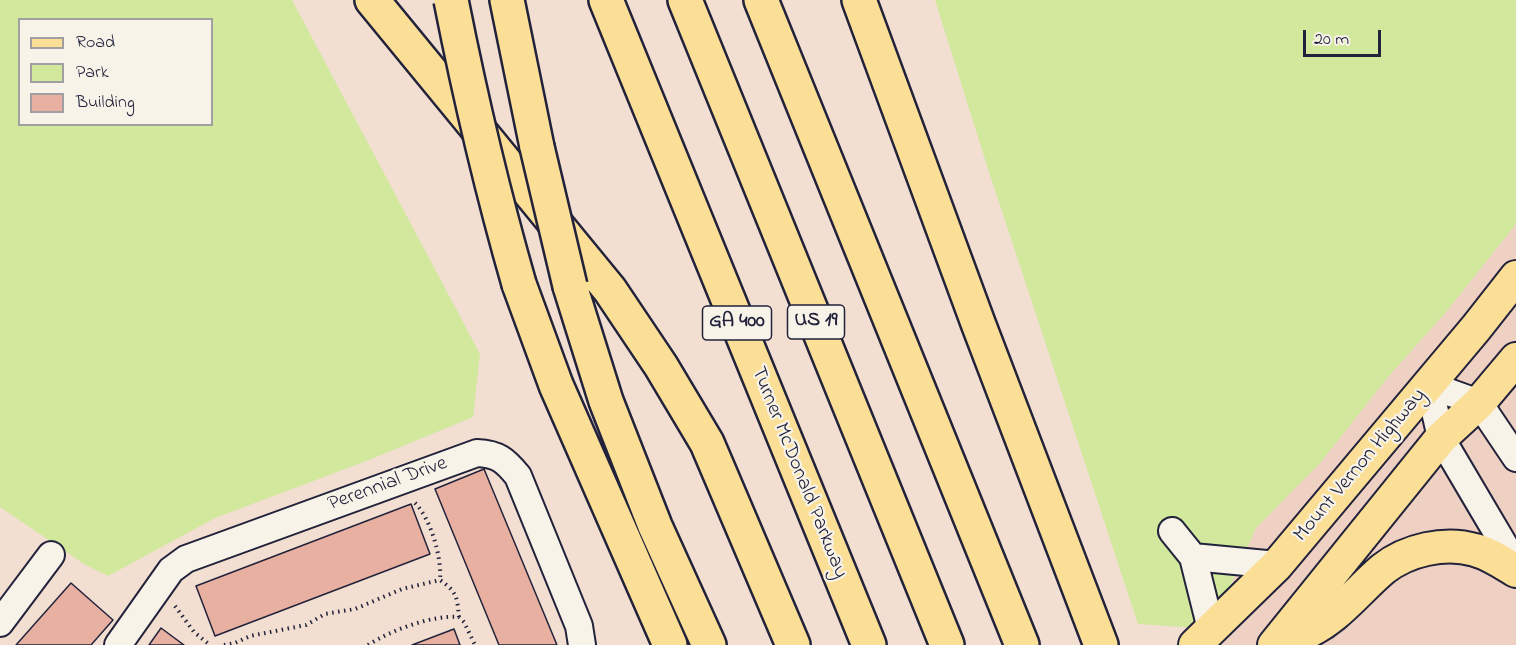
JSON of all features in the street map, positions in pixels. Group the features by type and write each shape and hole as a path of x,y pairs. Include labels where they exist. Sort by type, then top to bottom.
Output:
{"highway":[{"path":"372,0 610,290 661,366 707,443 793,645"},
{"path":"451,0 469,93 489,178 519,284 556,385 670,645"},
{"path":"507,0 537,147 570,286 606,401 655,526 709,645"},
{"name":"Turner McDonald Parkway","path":"606,0 869,645"},
{"name":"US 19","path":"686,0 947,645"},
{"path":"761,0 1022,645"},
{"path":"859,0 978,323 1101,645"}],"main road":[{"name":"Mount Vernon Highway","path":"1203,637 1277,565 1429,385 1516,277"},
{"name":"Mount Vernon Highway","path":"1275,643 1441,438 1479,403 1516,359"},
{"path":"1275,643 1305,633 1331,617 1383,570 1406,555 1437,547 1464,548 1490,556 1516,571"}],"street":[{"path":"1429,385 1479,403 1516,458"},
{"path":"1429,385 1441,438 1516,565"},
{"name":"Perennial Drive","path":"118,645 171,570 186,559 477,453 491,454 507,462 518,476 579,626 582,645"},
{"path":"1172,531 1193,558 1203,637"},
{"path":"0,623 51,555"},
{"path":"1193,558 1277,565"}],"path":[{"path":"403,480 410,498 424,512 441,565 440,580"},
{"path":"440,580 453,590 457,598 459,617 464,622 475,645"},
{"path":"224,645 235,644 250,636 306,625 325,614 355,609 402,589 440,580"},
{"path":"156,593 175,606 194,632 210,645"},
{"path":"368,645 388,633 446,616 459,617"}],"shaded area":[{"path":"1516,224 1516,645 1207,645 1211,629 1256,528 1320,463 1388,377 1446,312"}],"green space":[{"path":"0,0 292,0 480,354 473,417 369,460 215,518 108,576 84,564 0,507"},
{"path":"935,0 1516,0 1516,224 1446,312 1388,377 1320,463 1256,528 1211,629 1138,624 989,172"}],"building":[{"path":"484,469 557,645 499,645 435,489"},
{"path":"411,504 430,554 215,636 196,586"},
{"path":"71,583 113,620 91,645 16,645"},
{"path":"161,628 184,645 149,645"},
{"path":"454,629 460,645 412,645"}]}
